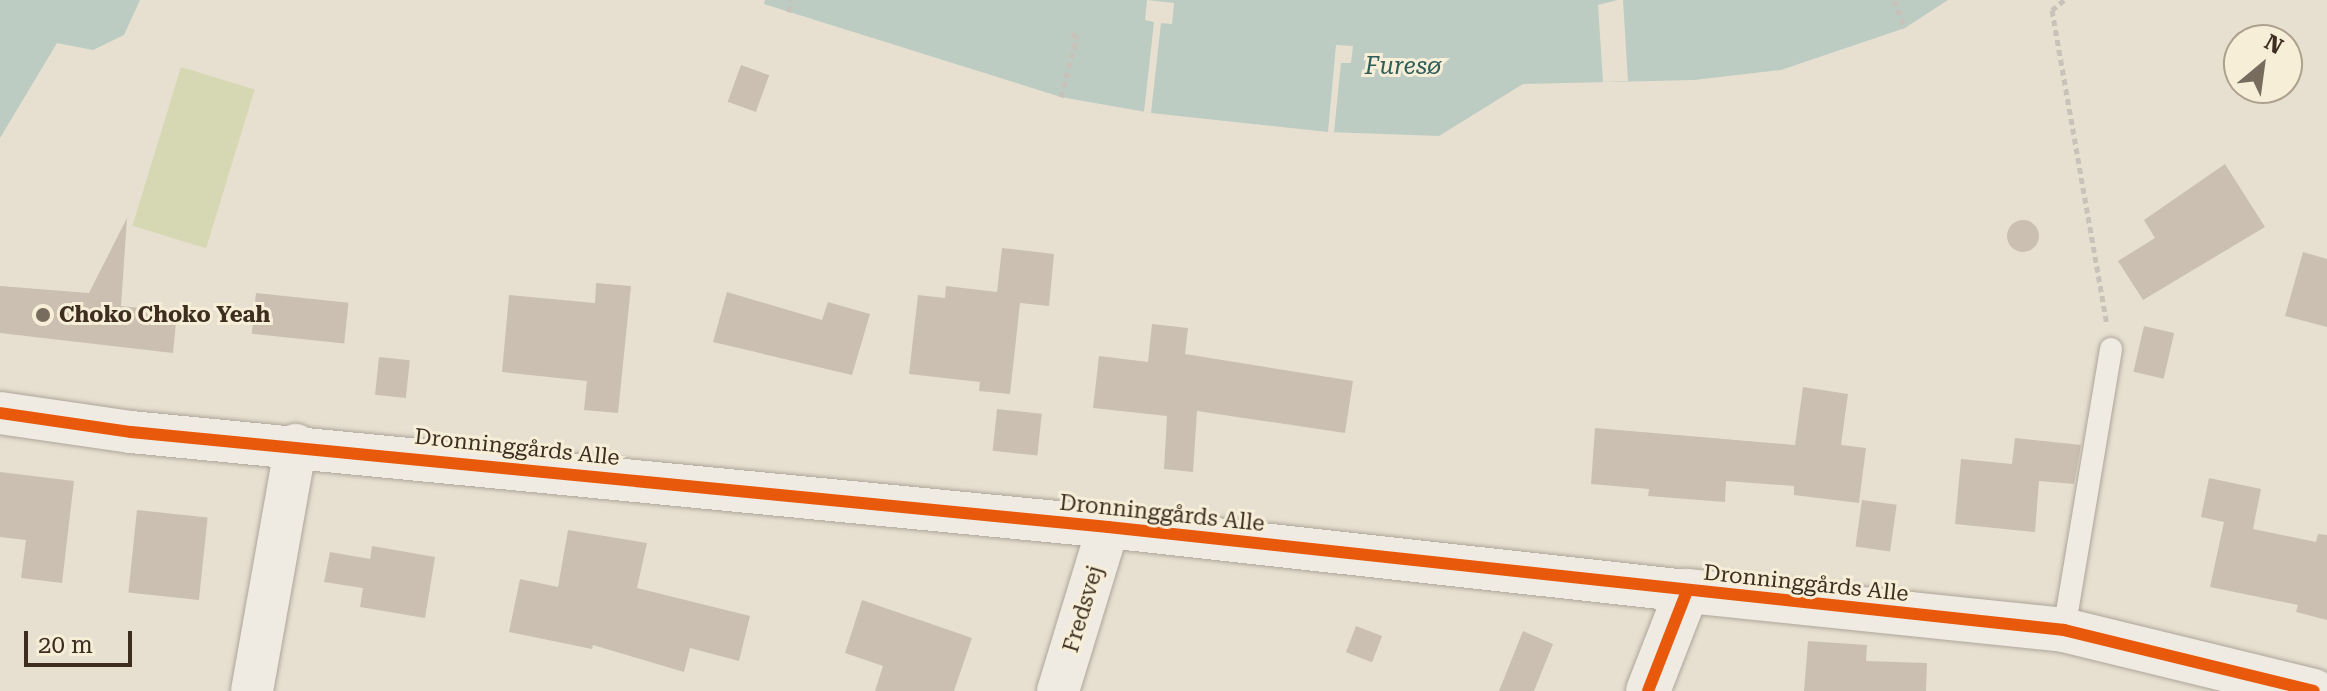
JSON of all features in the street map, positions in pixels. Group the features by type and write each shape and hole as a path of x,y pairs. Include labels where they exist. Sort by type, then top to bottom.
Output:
{"street":[{"name":"Dronninggårds Alle","path":"0,413 131,432 296,445 1108,527 2064,630 2314,691"},
{"path":"252,691 296,445"},
{"name":"Fredsvej","path":"1058,691 1108,527"},
{"path":"1648,691 1687,591"}],"lane":[{"path":"2064,630 2111,349"}],"path":[{"path":"789,12 791,0"},
{"path":"1894,0 1905,28"},
{"path":"2064,0 2052,10 2111,349"},
{"path":"1061,97 1077,36 1068,33"}],"green space":[{"path":"181,67 255,90 206,248 132,226"}],"water":[{"path":"0,0 140,0 124,35 93,50 57,43 0,138"},
{"name":"Furesø","path":"765,0 1948,0 1905,28 1781,70 1694,80 1523,84 1439,136 1328,132 1151,113 1061,97 764,4"}],"pier":[{"path":"1147,0 1174,3 1172,24 1161,23 1151,113 1144,112 1154,22 1145,20"},
{"path":"1623,0 1628,81 1603,82 1598,5"},
{"path":"1336,45 1353,46 1351,63 1341,63 1334,132 1328,132"}],"building":[{"path":"741,65 769,75 756,112 728,102"},
{"path":"2225,164 2265,227 2143,300 2118,261 2155,238 2144,220"},
{"path":"127,218 121,306 177,312 173,353 0,333 0,286 89,293"},
{"path":"2023,220 2034,225 2039,236 2034,247 2023,252 2012,247 2007,236 2012,225"},
{"path":"1002,248 1054,254 1049,306 1020,303 1010,394 979,391 980,382 909,374 918,295 945,298 946,286 997,292"},
{"path":"2303,252 2327,259 2327,327 2285,316"},
{"path":"596,283 631,286 618,413 584,410 587,381 502,372 509,295 595,303"},
{"path":"727,292 822,320 828,302 870,314 852,375 713,342"},
{"path":"256,293 348,303 344,343 252,334"},
{"path":"1152,324 1188,328 1185,354 1353,381 1345,433 1197,411 1193,472 1164,469 1167,416 1093,408 1099,356 1148,362"},
{"path":"2144,326 2174,333 2164,379 2133,372"},
{"path":"379,357 410,360 406,398 375,395"},
{"path":"1803,387 1848,394 1841,445 1866,448 1859,503 1794,495 1794,486 1726,481 1725,502 1648,496 1649,489 1591,484 1595,428 1795,445"},
{"path":"997,409 1042,414 1037,455 993,451"},
{"path":"2015,438 2081,445 2074,484 2039,481 2035,532 1955,524 1961,459 2012,464"},
{"path":"0,472 74,481 62,583 21,578 26,540 0,537"},
{"path":"2209,478 2261,489 2253,529 2316,542 2318,534 2327,535 2327,620 2296,612 2298,605 2210,587 2224,522 2201,517"},
{"path":"1862,500 1897,505 1890,551 1855,547"},
{"path":"137,510 208,517 199,600 128,593"},
{"path":"568,530 647,543 637,588 750,616 739,661 690,648 684,672 593,645 592,649 509,632 520,579 558,587"},
{"path":"372,546 435,557 425,618 360,607 363,588 324,582 330,552 370,559"},
{"path":"862,600 972,638 954,691 875,691 883,666 845,653"},
{"path":"1356,626 1382,636 1372,662 1346,652"},
{"path":"1523,631 1553,644 1534,691 1499,691"},
{"path":"1808,641 1867,645 1866,661 1927,663 1926,691 1804,691"}],"cycle path":[{"path":"0,413 131,432 1108,527 2064,630 2314,691"},
{"path":"1648,691 1687,591"}],"place":[{"name":"Choko Choko Yeah","path":"43,315"}]}
